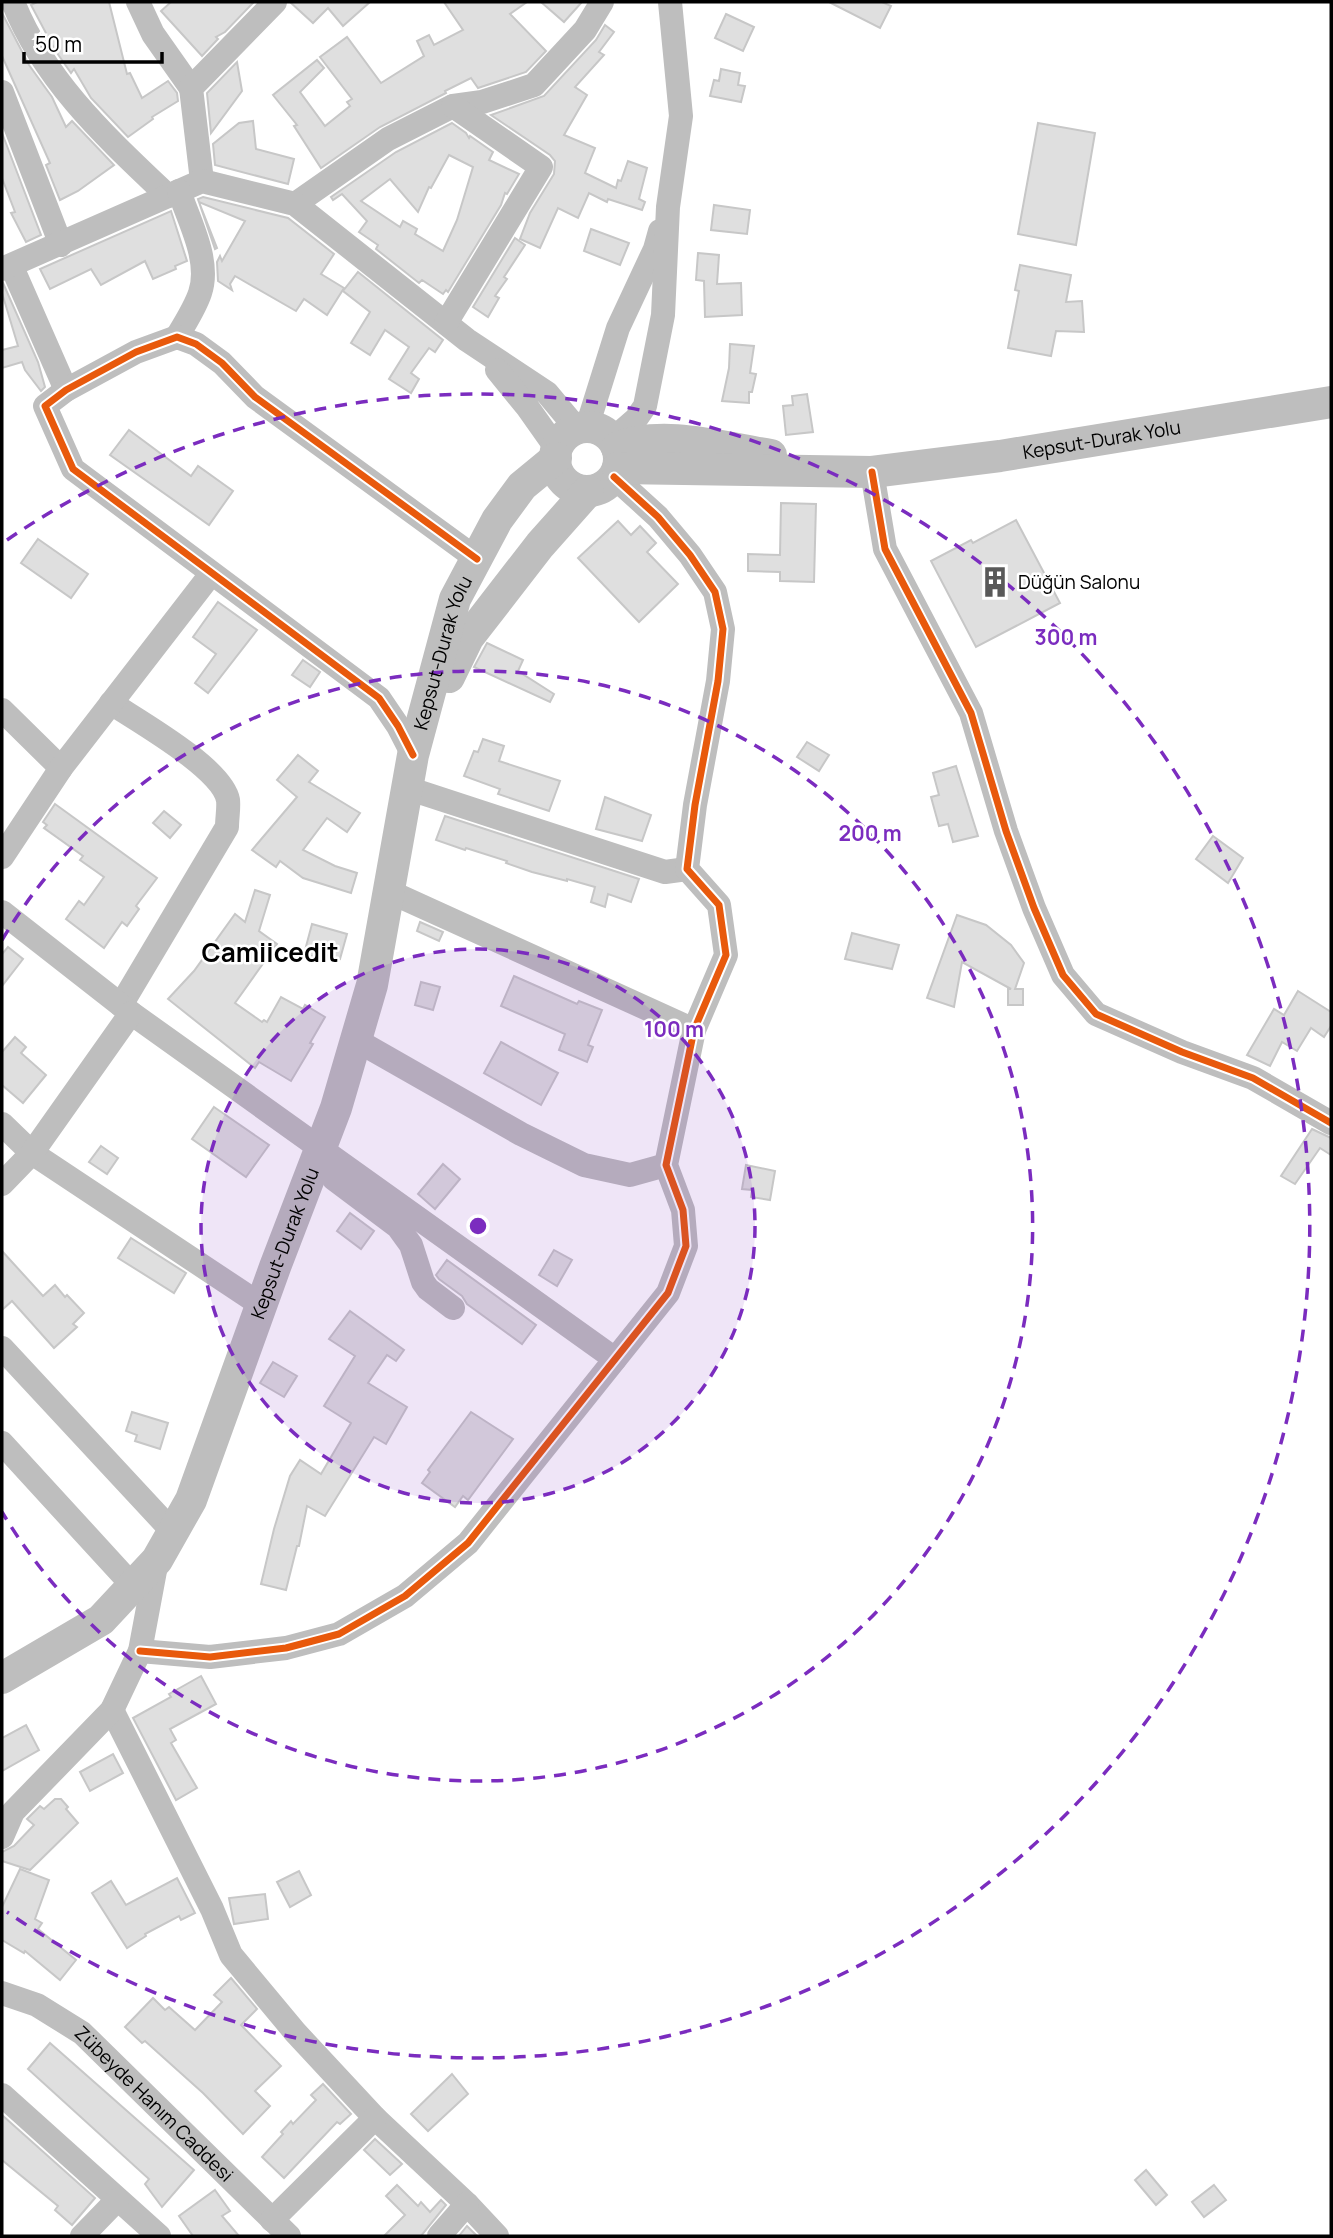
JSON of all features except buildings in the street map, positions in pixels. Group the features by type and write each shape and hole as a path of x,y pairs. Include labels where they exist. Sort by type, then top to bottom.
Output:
{"main road":[{"name":"Kepsut-Durak Yolu","path":"2,1677 32,1662 100,1620 157,1560 191,1500 336,1108 356,1040 372,985 413,755 455,599 497,520 522,486 592,454 644,440 668,440 872,472 1000,456 1331,401"},
{"name":"Kepsut-Durak Yolu","path":"413,755 468,638 540,545 592,454"}],"street":[{"path":"13,2 22,25 54,78 94,126 173,193 202,261 204,275 200,294 177,337"},
{"path":"138,2 153,34 191,88 202,181"},
{"path":"191,88 275,2"},
{"path":"295,204 388,139 453,106 482,102 534,85 584,30 602,2"},
{"path":"592,454 636,419 645,406 663,315 668,207 681,116 670,2"},
{"path":"2,92 61,245"},
{"path":"446,323 541,167 453,106"},
{"path":"66,390 7,268 202,181 295,204 467,340 547,393 592,454 658,517 690,555 715,592 723,629 718,681 695,805 687,869 719,905 726,955 694,1030 666,1166 683,1210 686,1246 668,1293 468,1543 405,1596 339,1634 286,1648 210,1657 140,1651"},
{"path":"592,454 618,328 655,249 668,207"},
{"path":"413,755 379,698 73,469 45,406 66,390 136,352 177,337 196,344 222,363 255,397 477,559"},
{"path":"872,472 885,549 971,713 1006,831 1034,908 1063,975 1096,1014 1182,1052 1253,1078 1331,1123"},
{"path":"2,857 61,768 211,573"},
{"path":"2,1184 32,1153 126,1009 227,827 228,797 215,778 185,751 111,703"},
{"path":"2,710 61,768"},
{"path":"407,788 665,872 687,869"},
{"path":"388,891 694,1030"},
{"path":"2,912 317,1157 398,1227 411,1245 423,1282 453,1308"},
{"path":"356,1040 521,1134 584,1165 630,1175 666,1166"},
{"path":"2,1124 32,1153 261,1305"},
{"path":"317,1157 615,1359"},
{"path":"2,1348 173,1532"},
{"path":"2,1443 132,1586"},
{"path":"2,1838 13,1812 112,1710 140,1651 157,1560"},
{"path":"112,1710 212,1909 232,1955 295,2032 375,2118 467,2204 496,2236"},
{"name":"Zübeyde Hanım Caddesi","path":"2,1993 37,2006 82,2033 281,2228"},
{"path":"2,2095 159,2236"},
{"path":"281,2228 375,2118"},
{"path":"82,2236 117,2200"},
{"path":"439,2236 467,2204"}],"cycle path":[{"path":"413,755 379,698 73,469 45,406 66,390 136,352 177,337 196,344 222,363 255,397 477,559"},
{"path":"872,472 885,549 971,713 1006,831 1034,908 1063,975 1096,1014 1182,1052 1253,1078 1331,1123"},
{"path":"140,1651 210,1657 286,1648 339,1634 405,1596 468,1543 668,1293 686,1246 683,1210 666,1165 694,1030 726,955 719,905 687,869 695,805 718,681 723,629 715,592 690,555 658,517 614,477"}],"place":[{"name":"Düğün Salonu","path":"995,582"}],"district":[{"name":"Camiicedit","path":"270,953"}]}
